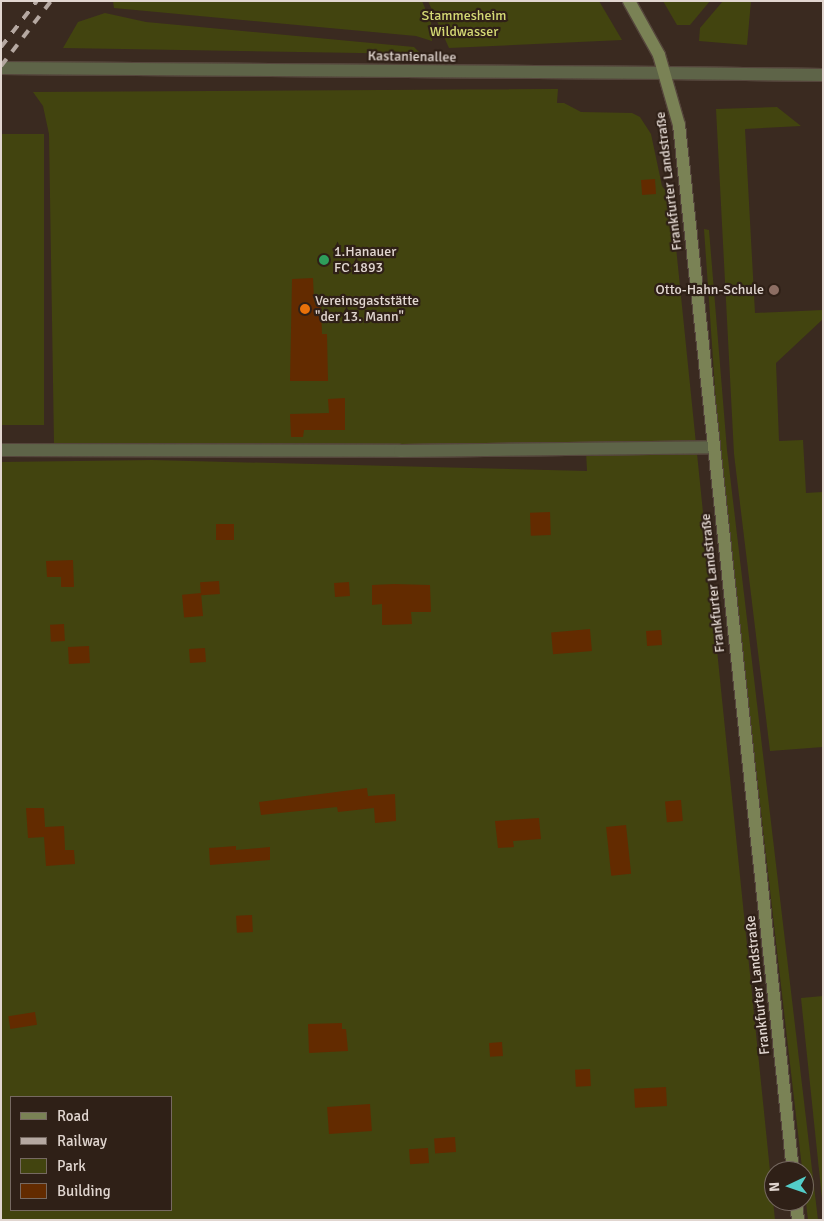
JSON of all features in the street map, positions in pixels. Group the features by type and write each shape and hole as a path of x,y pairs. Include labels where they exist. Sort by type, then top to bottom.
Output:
{"main road":[{"name":"Frankfurter Landstraße","path":"629,1 666,72 679,125 792,1161"}],"street":[{"name":"Kastanienallee","path":"1,68 666,72 823,75"},
{"path":"1,450 400,451 713,447"}],"green space":[{"path":"113,1 422,1 431,22 432,41 416,36 114,8"},
{"name":"Stammesheim Wildwasser","path":"428,1 599,1 622,40 449,48"},
{"path":"663,1 710,1 690,25 677,25"},
{"path":"723,1 751,1 747,45 699,41 700,28"},
{"path":"105,13 146,22 414,47 421,54 63,48 78,22"},
{"path":"558,89 557,103 564,103 581,112 632,113 640,117 651,134 662,186 671,198 769,1161 764,1161 764,1211 774,1211 775,1220 1,1220 1,462 152,460 587,471 586,450 54,443 49,134 43,106 33,92"},
{"name":"Otto-Hahn-Schule","path":"777,107 801,126 745,129 755,313 823,310 823,319 776,363 779,441 803,440 806,493 823,492 823,747 770,751 734,454 716,109"},
{"path":"1,134 44,134 44,425 1,425"},
{"path":"704,229 709,230 727,450 811,1161 801,1161 719,446"},
{"path":"823,996 823,1208 801,998"},
{"path":"814,1186 818,1220 808,1220 807,1211 814,1211"}],"building":[{"path":"655,179 656,194 642,195 641,180"},
{"path":"313,278 314,300 316,306 321,306 322,334 327,334 328,381 290,381 292,279"},
{"path":"345,398 345,430 304,430 303,437 291,437 290,414 329,413 328,399"},
{"path":"550,512 551,535 531,536 530,513"},
{"path":"216,524 234,524 234,540 216,540"},
{"path":"73,560 74,587 61,587 61,577 47,577 46,561"},
{"path":"219,581 220,594 201,595 200,582"},
{"path":"349,582 350,596 335,597 334,583"},
{"path":"372,585 430,585 431,612 411,612 412,624 382,625 382,604 372,605"},
{"path":"201,593 203,616 184,618 182,595"},
{"path":"64,624 65,641 51,642 50,625"},
{"path":"590,629 592,651 553,654 551,632"},
{"path":"661,630 662,645 647,646 646,631"},
{"path":"89,646 90,663 69,664 68,647"},
{"path":"205,648 206,662 190,663 189,649"},
{"path":"367,788 368,796 395,794 396,821 375,823 374,808 338,812 337,807 261,815 259,802"},
{"path":"681,800 683,821 667,822 665,801"},
{"path":"26,808 44,808 45,827 64,826 65,850 74,850 75,864 46,866 44,837 28,838"},
{"path":"539,818 541,839 513,841 514,847 498,848 495,821"},
{"path":"626,825 631,874 611,876 606,827"},
{"path":"236,846 236,850 270,847 270,860 210,865 209,848"},
{"path":"252,915 253,932 237,933 236,916"},
{"path":"35,1012 37,1025 10,1029 8,1016"},
{"path":"342,1023 342,1029 346,1029 348,1051 309,1053 308,1024"},
{"path":"502,1042 503,1056 490,1057 489,1043"},
{"path":"590,1069 591,1086 576,1087 575,1070"},
{"path":"666,1087 667,1106 635,1108 634,1089"},
{"path":"370,1104 372,1131 329,1134 327,1107"},
{"path":"455,1137 456,1152 435,1153 434,1138"},
{"path":"428,1148 429,1163 410,1164 409,1149"}],"railway":[{"path":"1,47 37,1"},
{"path":"1,66 51,1"}],"place":[{"name":"1.Hanauer FC 1893","path":"324,260"},
{"name":"Otto-Hahn-Schule","path":"774,290"},
{"name":"Vereinsgaststätte \"der 13. Mann\"","path":"305,309"}]}
